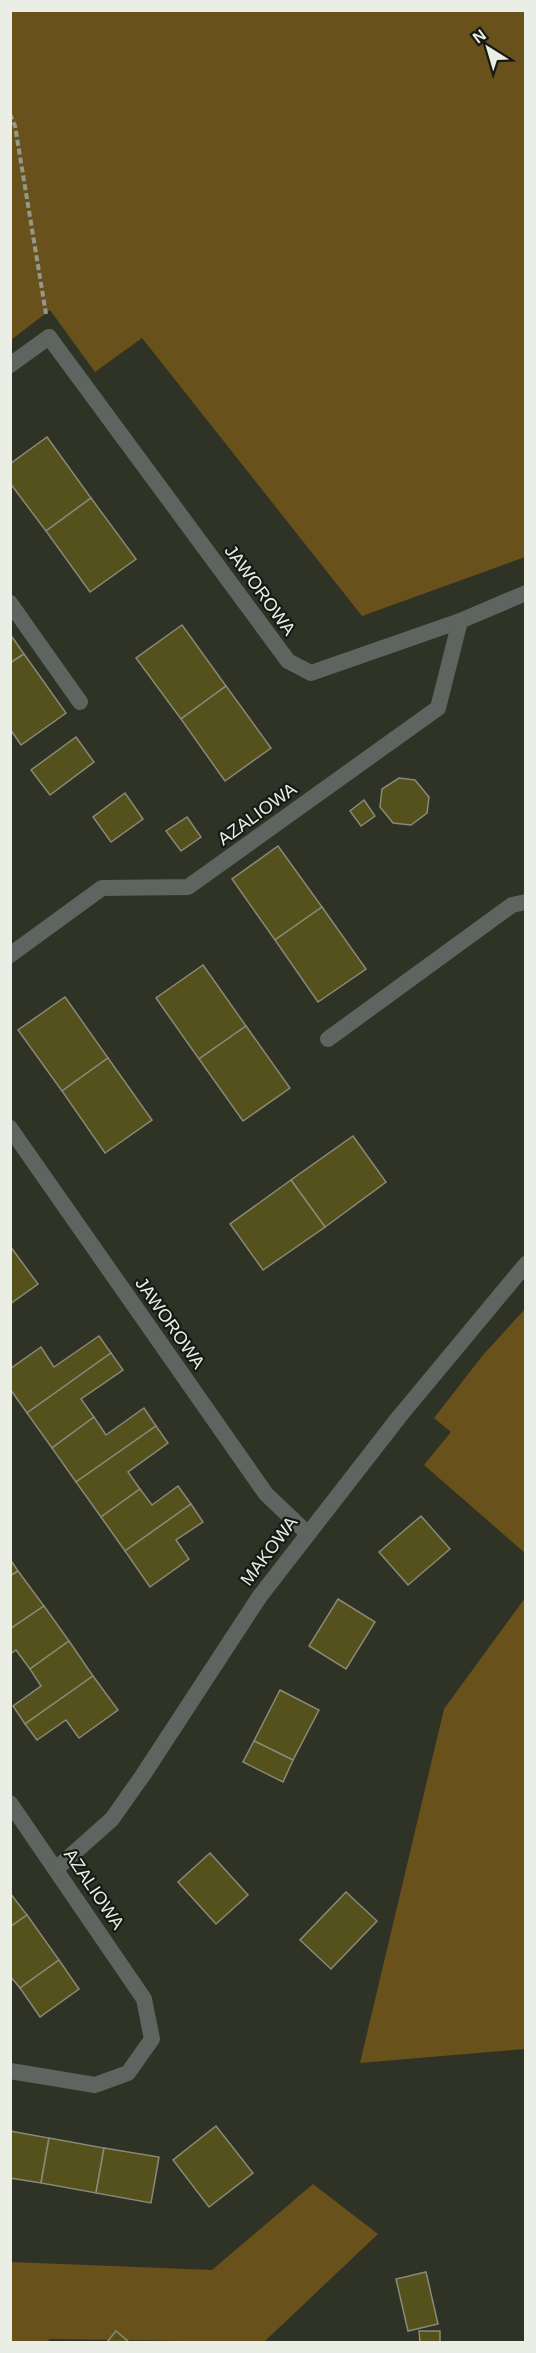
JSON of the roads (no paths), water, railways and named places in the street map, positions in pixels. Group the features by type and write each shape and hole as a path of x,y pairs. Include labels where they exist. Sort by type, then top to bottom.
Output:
{"street":[{"name":"JAWOROWA","path":"10,365 49,337 288,661 311,673 460,621 525,593"},
{"path":"10,603 80,702"},
{"name":"AZALIOWA","path":"10,955 102,888 188,887 438,708 460,621"},
{"path":"328,1039 512,905 525,902"},
{"name":"JAWOROWA","path":"10,1128 266,1494 307,1533"},
{"name":"MAKOWA","path":"57,1868 112,1819 260,1596 307,1533 525,1264"},
{"name":"AZALIOWA","path":"10,1803 57,1868 144,1999 152,2039 128,2073 95,2085 10,2071"}]}
